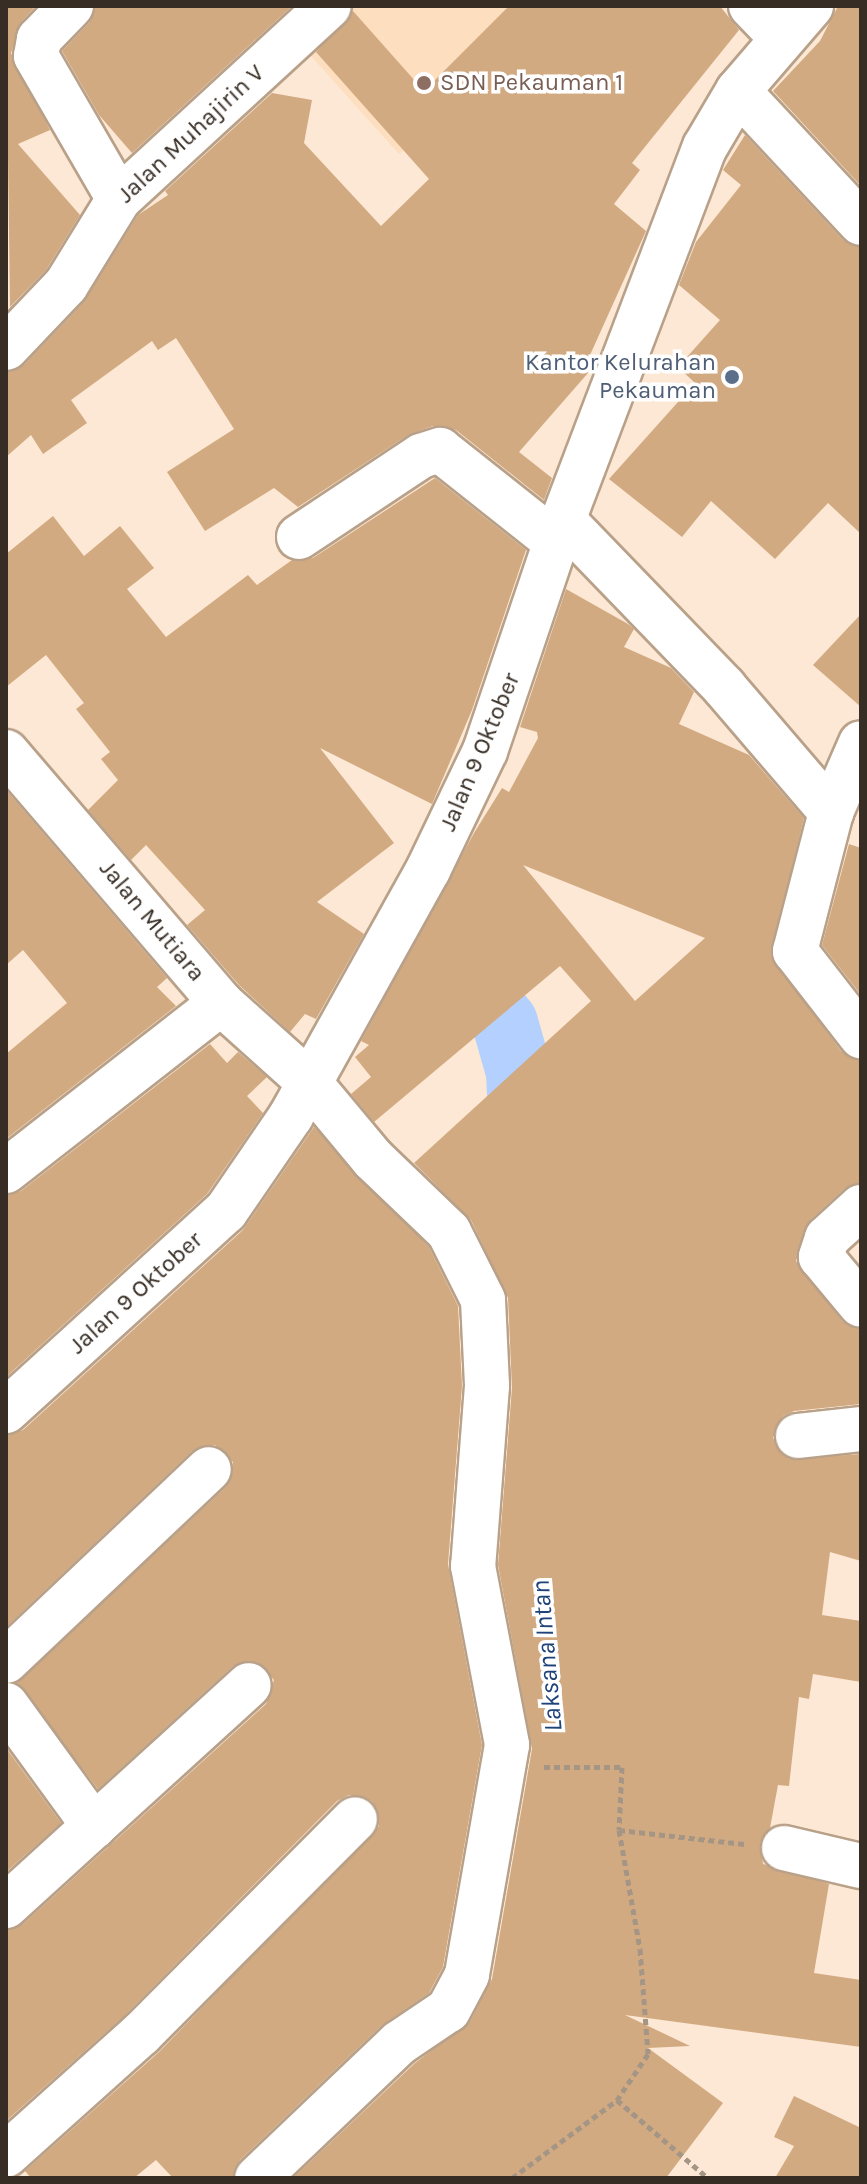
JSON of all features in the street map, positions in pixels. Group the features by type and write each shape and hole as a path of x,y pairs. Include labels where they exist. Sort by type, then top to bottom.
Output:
{"street":[{"path":"71,6 39,39 36,56 119,199"},
{"name":"Jalan Muhajirin V","path":"6,348 66,285 119,199 329,6"},
{"path":"751,6 782,38"},
{"name":"Jalan 9 Oktober","path":"6,1411 226,1211 308,1081 428,870 485,751 560,531 705,147 738,91 811,6"},
{"path":"738,91 861,223"},
{"path":"299,537 421,456 440,450 560,531 845,801"},
{"path":"861,743 795,951 861,1036"},
{"name":"Jalan Mutiara","path":"6,752 221,1003 308,1081 373,1159 449,1232 483,1300 487,1386 473,1566 505,1713 505,1767 458,1997 399,2043 257,2178"},
{"path":"6,1171 221,1003"},
{"path":"861,1207 827,1238 821,1257 861,1305"},
{"path":"798,1436 861,1429"},
{"path":"6,1661 209,1469"},
{"path":"6,1906 249,1685"},
{"path":"6,1705 94,1826"},
{"path":"6,2155 163,2013 355,1819"},
{"path":"784,1848 861,1866"}],"path":[{"path":"505,1767 622,1767 619,1830 640,1949 648,2054 617,2100 512,2178"},
{"path":"619,1830 784,1848"},
{"path":"617,2100 708,2178"}],"shaded area":[{"name":"SDN Pekauman 1","path":"345,6 590,6 399,154 302,46"}],"building":[{"path":"6,6 36,6 21,22 11,53 50,130 18,144 80,215 46,270 10,307"},
{"path":"95,6 292,6 132,153 99,115 62,51 89,23"},
{"path":"509,6 720,6 739,30 632,163 640,170 614,204 646,231 590,355 595,365 519,452 552,478 544,500 456,430 433,426 408,435 298,507 274,488 205,531 167,472 234,429 176,338 158,350 152,341 71,400 87,423 43,454 31,435 6,457 6,372 24,365 84,302 138,215 168,195 165,191 272,93 312,100 304,143 381,226 429,179 316,52 353,11 424,91"},
{"path":"838,6 861,6 861,186 773,91 820,41"},
{"path":"745,135 843,240 861,247 861,534 828,503 775,559 711,501 682,537 609,479 695,383 678,367 720,320 679,285 696,242 741,185 723,170"},
{"path":"435,478 526,550 472,710 432,804 320,748 394,843 317,902 364,934 316,1019 305,1014 290,1032 239,985 187,925 205,910 146,845 131,860 88,810 118,780 101,759 110,752 76,709 84,703 46,655 6,687 6,554 53,516 84,556 120,526 154,568 127,589 166,637 248,575 257,585 292,560 313,558"},
{"path":"566,589 628,624 634,629 624,647 671,668 694,692 679,724 749,755 804,818 771,957 841,1051 861,1060 861,1183 844,1189 810,1220 796,1261 842,1321 861,1329 861,1404 794,1411 783,1416 773,1438 789,1459 861,1454 861,1561 830,1552 822,1615 861,1621 861,1682 813,1674 809,1699 799,1697 789,1786 778,1785 770,1828 760,1843 763,1864 829,1884 814,1973 861,1980 861,2047 625,2015 690,2046 648,2048 723,2103 666,2178 293,2178 415,2063 470,2022 492,1979 532,1749 498,1565 512,1388 508,1298 471,1220 414,1163 591,1001 560,966 374,1122 351,1094 371,1077 355,1057 369,1045 361,1041 474,833 502,788 509,792 538,738 537,732 520,727","holes":["523,865 705,938 635,1001"]},
{"path":"861,614 861,707 813,665"},
{"path":"6,790 167,978 157,987 176,1006 6,1139 6,1054 67,1003 23,950 6,965"},
{"path":"849,844 861,848 861,995 822,945"},
{"path":"210,1044 227,1063 238,1052 267,1077 247,1096 263,1113 207,1194 6,1377 6,1195 21,1191"},
{"path":"314,1127 429,1247 458,1306 462,1386 448,1564 482,1745 443,1967 429,1993 382,2025 240,2160 233,2178 173,2178 156,2160 134,2178 31,2178 25,2171 159,2052 379,1826 372,1801 349,1795 337,1801 124,2016 6,2121 6,1930 23,1924 266,1704 274,1680 257,1662 233,1666 98,1789 17,1683 226,1487 233,1462 215,1445 192,1451 7,1626 6,1435 23,1430 243,1230"},
{"path":"6,1748 61,1823 6,1872"},
{"path":"794,2096 861,2128 861,2178 775,2178 794,2146 774,2137"}],"waterway":[{"name":"Laksana Intan","path":"444,947 505,1023 519,1072 523,1160"}],"place":[{"name":"SDN Pekauman 1","path":"424,83"},
{"name":"Kantor Kelurahan Pekauman","path":"732,377"}]}
